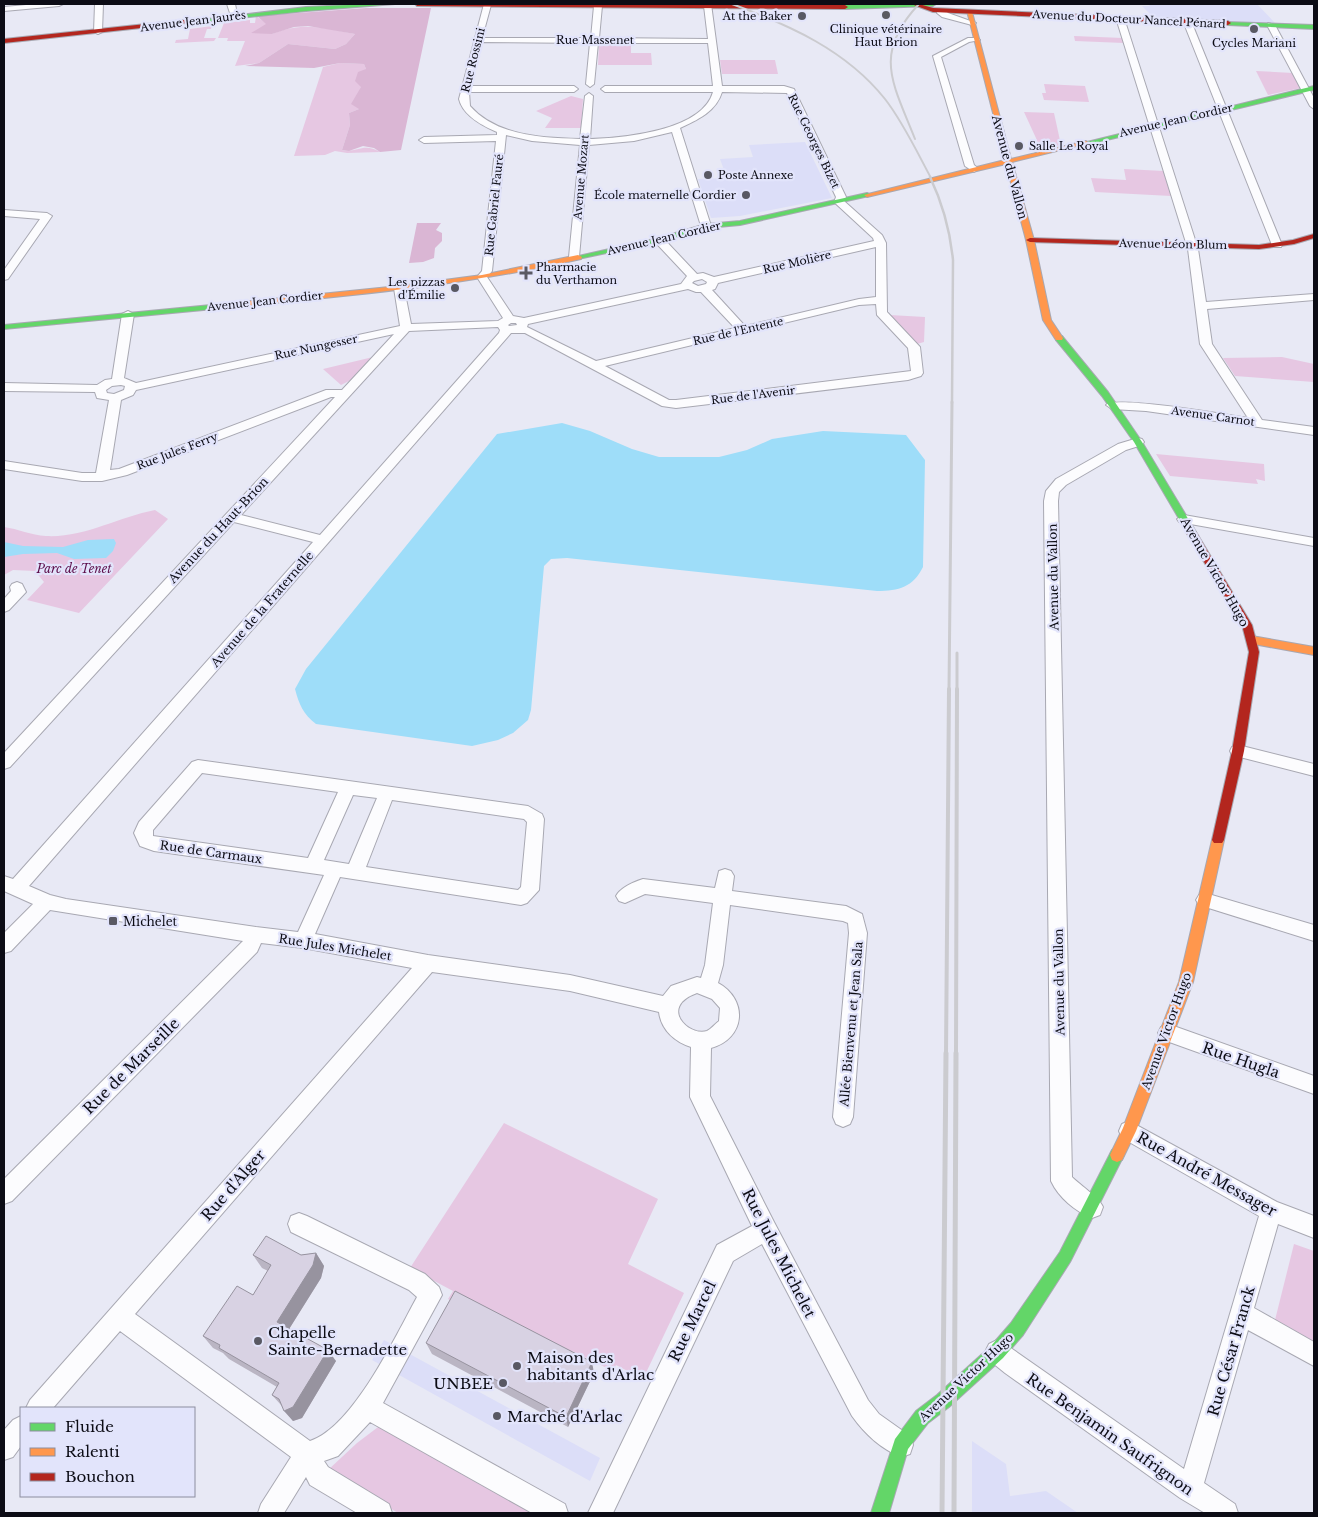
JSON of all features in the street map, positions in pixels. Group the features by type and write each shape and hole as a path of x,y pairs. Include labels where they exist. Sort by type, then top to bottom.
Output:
{"street":[{"path":"4,9 59,4"},
{"path":"98,4 98,32"},
{"path":"231,4 235,17"},
{"name":"Avenue Jean Jaurès","path":"417,4 482,5"},
{"name":"Avenue Jean Jaurès","path":"865,5 891,4"},
{"name":"Avenue Jean Jaurès","path":"4,41 235,17 329,5 915,5 937,7"},
{"name":"Rue Rossini","path":"482,5 478,40 465,89 464,101 477,118 501,135 584,143 640,137 675,128 704,113 718,96 718,89"},
{"path":"590,84 598,6"},
{"path":"465,89 574,89 590,84 602,86 605,89 718,89 708,6"},
{"name":"Avenue du Docteur Nancel Pénard","path":"937,7 970,18 1120,18 1314,27"},
{"name":"Avenue du Vallon","path":"970,18 1030,240 1047,320 1064,346 1112,405 1138,442 1122,447 1061,482 1053,491 1051,501 1062,1181 1078,1198 1092,1207"},
{"path":"1120,18 1192,245 1206,344 1258,423"},
{"path":"1188,21 1277,245"},
{"path":"1271,25 1310,88 1314,106"},
{"name":"Rue Massenet","path":"478,40 712,40"},
{"path":"974,169 970,166 937,56 968,40 976,40"},
{"name":"Avenue Jean Cordier","path":"4,327 399,288 482,277 659,240 706,226 740,223 839,202 1310,88"},
{"path":"574,89 580,95 589,96 598,95 605,89"},
{"name":"Rue Georges Bizet","path":"718,89 784,89 791,91 841,197 839,202"},
{"name":"Avenue Mozart","path":"574,257 589,96"},
{"path":"675,128 706,226"},
{"path":"424,140 501,135"},
{"name":"Rue Gabriel Fauré","path":"482,277 487,271 501,135"},
{"path":"839,202 878,237 881,243 881,300"},
{"path":"4,213 47,216 9,261 4,277"},
{"name":"Avenue Léon Blum","path":"1030,240 1259,246 1277,245 1314,236"},
{"path":"659,240 696,289 709,285 743,330"},
{"name":"Rue Molière","path":"709,285 881,243"},
{"path":"482,277 512,325 691,282"},
{"path":"399,288 406,328"},
{"path":"1202,306 1314,297"},
{"name":"Rue de l'Entente","path":"595,365 859,302 881,300"},
{"name":"Rue de l'Avenir","path":"512,325 527,330 666,403 676,404 908,376 917,373 914,347 881,313 881,300"},
{"path":"118,381 128,314"},
{"name":"Rue Nungesser","path":"132,386 406,328 512,325"},
{"name":"Avenue de la Fraternelle","path":"10,886 319,544 512,325"},
{"name":"Avenue du Haut-Brion","path":"4,763 406,328"},
{"path":"4,387 100,389 105,385 118,381 129,382 132,386 125,395 115,398 101,395 100,389"},
{"name":"Rue Jules Ferry","path":"4,465 82,477 122,472 330,393 344,394"},
{"path":"102,476 115,398"},
{"name":"Avenue Carnot","path":"1112,405 1146,407 1314,431"},
{"name":"Avenue Victor Hugo","path":"880,1513 901,1445 922,1417 943,1402 997,1352 1018,1329 1065,1257 1092,1207 1129,1130 1168,1033 1186,982 1206,900 1238,750 1254,652 1247,625 1138,442"},
{"path":"1184,519 1314,542"},
{"path":"226,521 319,544"},
{"path":"4,607 19,592 18,587"},
{"path":"1252,640 1314,652"},
{"path":"1238,750 1314,770"},
{"name":"Rue de Carmaux","path":"198,766 387,793 528,813 536,819 530,890 521,898 335,869 154,844 146,841 143,833 145,827 198,766"},
{"path":"313,866 348,788"},
{"path":"355,872 387,793"},
{"path":"303,940 335,869"},
{"path":"708,986 714,965 725,876"},
{"name":"Rue Jules Michelet","path":"10,886 47,902 256,936 303,940 428,963 570,983 669,1006"},
{"path":"625,896 644,886 722,897"},
{"name":"Allée Bienvenu et Jean Sala","path":"722,897 846,914 856,919 858,932 843,1116"},
{"path":"1206,900 1314,933"},
{"path":"4,945 47,902"},
{"name":"Rue de Marseille","path":"4,1194 250,946 256,936"},
{"name":"Rue d'Alger","path":"39,1407 428,963"},
{"path":"708,986 716,990 727,1001 730,1016 724,1030 717,1036 701,1040 687,1038 676,1030 669,1019 669,1006 672,998 688,987 708,986"},
{"name":"Rue Hugla","path":"1168,1033 1314,1085"},
{"name":"Rue Jules Michelet","path":"701,1040 700,1097 766,1230 860,1408 870,1422 901,1445"},
{"name":"Rue André Messager","path":"1129,1130 1271,1211 1314,1227"},
{"name":"Rue César Franck","path":"1189,1489 1196,1474 1271,1211"},
{"path":"270,1513 307,1454 329,1447 368,1407 431,1295 417,1282 299,1224"},
{"name":"Rue Marcel","path":"600,1513 725,1253 766,1230"},
{"path":"1242,1314 1314,1355"},
{"path":"119,1316 307,1454 319,1476 380,1513"},
{"name":"Rue Benjamin Saufrignon","path":"997,1352 1012,1365 1226,1513"},
{"path":"368,1407 556,1513"},
{"path":"4,1448 20,1429"}],"shaded area":[{"path":"1148,4 1257,4 1275,23 1200,20 1198,18 1154,18 1142,6 1150,6"},
{"path":"366,8 431,8 401,150 380,152 374,148 363,146 349,151 342,150 350,125 349,113 359,109 351,104 361,87 355,81 358,72 366,69 364,64 340,63 314,68 245,66 259,63 288,44 335,49 346,44 355,34 308,26 294,27 272,34 251,33 266,24 257,16"},
{"path":"805,142 832,198 740,216 711,218 698,179 727,178 720,159 753,157 749,145"},
{"path":"417,223 441,223 436,230 442,233 442,241 435,248 434,258 423,262 409,263"},
{"name":"Marché d'Arlac","path":"384,1340 600,1458 590,1481 372,1360"},
{"path":"972,1441 1006,1464 1010,1496 1046,1491 1078,1513 972,1513"}],"green space":[{"path":"256,16 267,24 272,34 293,28 314,27 355,34 346,44 335,49 288,44 259,63 235,66 245,41 227,41 228,38 218,38 224,23 250,20 250,23 255,23"},
{"path":"212,26 211,29 207,29 204,38 216,38 214,41 175,43 176,40 188,39 190,29"},
{"path":"1074,36 1123,38 1124,43 1075,41"},
{"path":"604,42 631,43 631,53 651,53 652,65 598,65 599,44"},
{"path":"720,60 775,60 778,74 722,74"},
{"path":"340,63 364,64 366,69 361,86 359,109 349,113 350,125 342,150 369,148 380,152 347,153 335,151 325,155 294,156 323,67"},
{"path":"1256,71 1293,73 1301,88 1268,95"},
{"path":"1044,84 1085,86 1089,102 1044,100 1042,93 1046,93"},
{"path":"571,96 583,99 581,128 545,128 552,118 536,111"},
{"path":"1024,112 1054,113 1061,145 1041,149"},
{"path":"1124,169 1164,171 1171,196 1095,192 1091,178 1126,180"},
{"path":"890,315 925,317 924,342 917,344"},
{"path":"373,357 351,380 341,385 323,369"},
{"path":"1282,357 1314,364 1314,382 1235,376 1223,358"},
{"path":"1156,454 1264,464 1265,481 1256,479 1258,484 1170,476"},
{"name":"Parc de Tenet","path":"155,510 168,519 79,613 27,600 44,582 35,571 13,570 4,575 4,527 46,536 60,536 74,534"},
{"path":"504,1123 658,1199 628,1264 684,1293 643,1379 616,1365 613,1371 572,1351 568,1360 448,1299 453,1291 410,1268"},
{"path":"1294,1244 1314,1251 1314,1342 1275,1320"},
{"path":"386,1421 548,1513 398,1513 328,1470 357,1443"}],"water":[{"path":"562,423 590,431 632,449 659,457 719,457 747,450 772,439 823,431 906,435 925,460 923,567 915,579 905,586 899,589 877,591 567,558 551,559 544,566 531,710 528,720 513,733 498,740 472,746 316,724 302,708 295,689 306,669 497,434"},
{"path":"114,539 116,543 113,551 106,558 74,559 57,553 23,554 4,557 4,542 23,546 63,547 88,540"}],"building":[{"name":"Chapelle Sainte-Bernadette","path":"266,1236 301,1255 316,1253 313,1265 277,1322 328,1350 293,1407 284,1411 279,1399 272,1395 279,1383 219,1348 220,1345 203,1336 237,1286 253,1295 271,1265 253,1255"},
{"name":"Maison des habitants d'Arlac","path":"455,1291 592,1362 566,1417 426,1343"}],"railway":[{"path":"732,4 795,30 853,66 870,82 892,108 910,137 931,178"},
{"path":"915,139 894,85 891,54 895,38 904,22 919,4"},
{"path":"930,177 945,217 953,260 952,403"},
{"path":"949,690 952,402"},
{"path":"957,653 957,689"},
{"path":"946,1054 949,689"},
{"path":"956,1054 957,689"},
{"path":"942,1513 946,1053"},
{"path":"954,1513 956,1053"}],"traffic: fast":[{"path":"203,20 306,9 392,4"},
{"path":"845,7 933,4"},
{"path":"1228,23 1314,27"},
{"path":"1086,143 1314,88"},
{"path":"578,257 659,240 706,226 740,223 867,195"},
{"path":"4,327 211,307"},
{"path":"1059,338 1105,394 1138,442 1191,532"},
{"path":"880,1513 901,1445 922,1417 943,1401 997,1352 1017,1329 1065,1257 1117,1155"}],"traffic: slow":[{"path":"969,12 1030,240 1047,320 1059,338"},
{"path":"867,195 1086,143"},
{"path":"211,307 399,288 482,277 578,257"},
{"path":"1252,640 1314,651"},
{"path":"1117,1155 1129,1131 1186,982 1218,840"}],"traffic: jam":[{"path":"417,4 845,7"},
{"path":"914,4 933,10 1228,23"},
{"path":"4,41 203,20"},
{"path":"1030,240 1259,247 1294,242 1314,236"},
{"path":"1191,532 1247,625 1254,652 1238,751 1218,840"}],"place":[{"name":"Clinique vétérinaire Haut Brion","path":"886,15"},
{"name":"At the Baker","path":"802,16"},
{"name":"Cycles Mariani","path":"1254,29"},
{"name":"Salle Le Royal","path":"1019,146"},
{"name":"Poste Annexe","path":"708,175"},
{"name":"École maternelle Cordier","path":"746,195"},
{"name":"Pharmacie du Verthamon","path":"526,273"},
{"name":"Les pizzas d'Émilie","path":"455,288"},
{"name":"Michelet","path":"113,921"},
{"name":"Chapelle Sainte-Bernadette","path":"258,1341"},
{"name":"Maison des habitants d'Arlac","path":"517,1366"},
{"name":"UNBEE","path":"503,1383"},
{"name":"Marché d'Arlac","path":"497,1416"}]}
